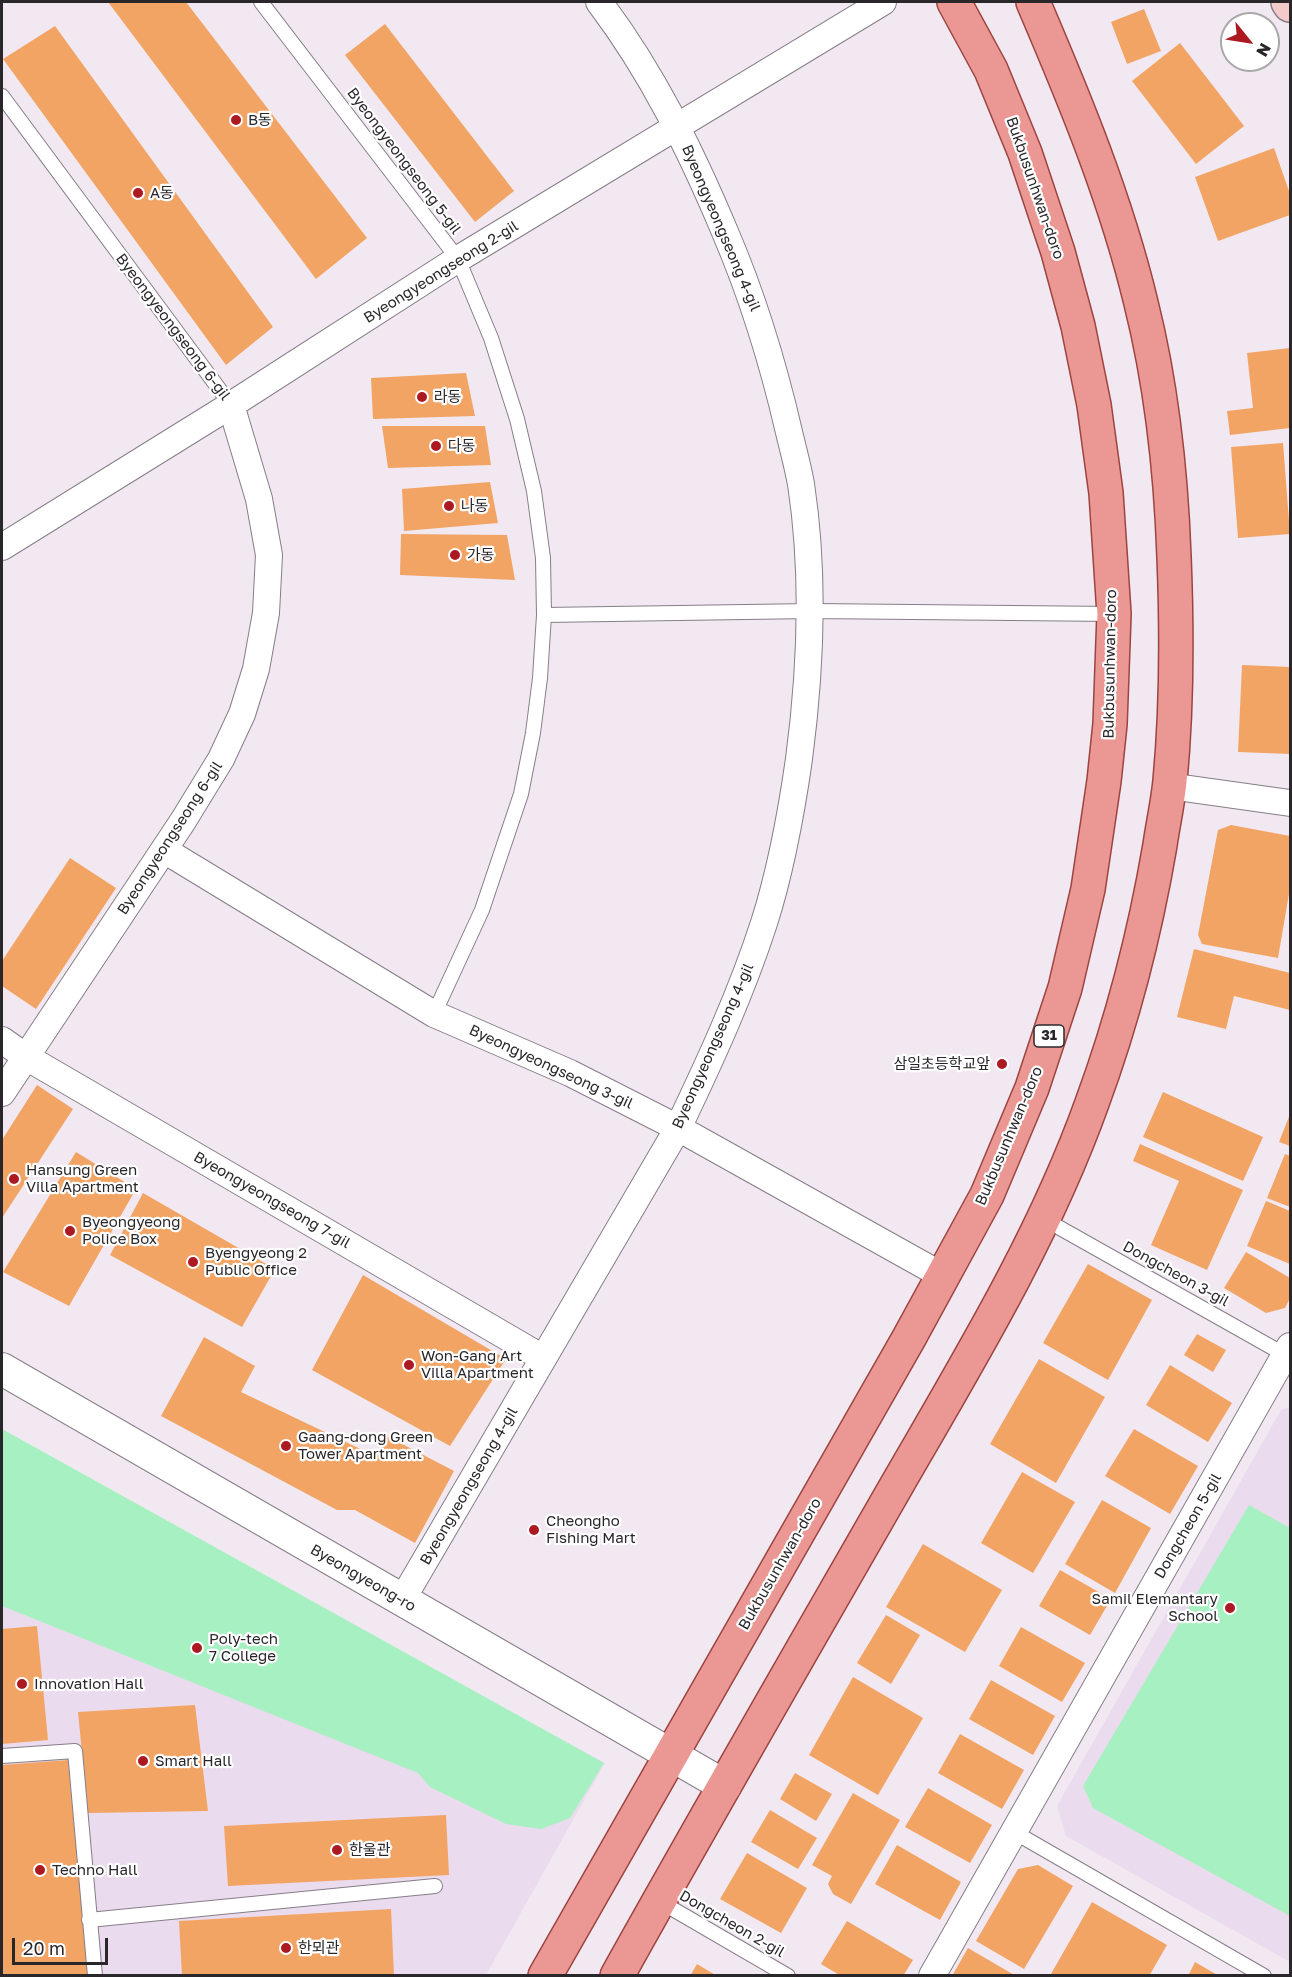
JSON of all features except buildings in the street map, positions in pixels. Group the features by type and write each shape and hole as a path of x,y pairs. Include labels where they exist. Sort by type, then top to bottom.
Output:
{"main road":[{"name":"Bukbusunhwan-doro","path":"545,1976 987,1195 1032,1088 1065,988 1088,889 1110,724 1114,614 1106,494 1094,405 1078,326 1058,252 1025,153 991,70 954,2"},
{"path":"617,1976 963,1370 1044,1219 1091,1106 1125,1007 1152,892 1169,786 1176,609 1171,485 1159,384 1141,302 1121,228 1083,119 1033,2"}],"street":[{"name":"Byeongyeongseong 4-gil","path":"402,1600 678,1128 735,1002 764,922 790,823 805,716 812,611 809,552 801,483 769,348 745,279 678,127 622,32 599,2"},
{"name":"Byeongyeongseong 2-gil","path":"2,547 231,405 459,259 883,2"},
{"name":"Byeongyeongseong 6-gil","path":"2,1093 164,850 221,759 242,714 256,669 266,613 268,555 259,499 231,405"},
{"path":"1169,786 1290,803"},
{"name":"Byeongyeongseong 3-gil","path":"164,850 434,1014 570,1073 678,1128 943,1276"},
{"name":"Byeongyeongseong 7-gil","path":"2,1040 26,1057 543,1358"},
{"name":"Dongcheon 5-gil","path":"932,1976 1289,1353"},
{"name":"Byeongyeong-ro","path":"2,1369 725,1786"}],"lane":[{"name":"Byeongyeongseong 5-gil","path":"261,2 459,259 491,338 517,419 534,491 543,558 544,615 540,678 533,733 521,794 483,910 434,1014"},
{"name":"Byeongyeongseong 6-gil","path":"2,96 231,405"},
{"path":"544,615 812,611 1114,614"},
{"name":"Dongcheon 3-gil","path":"1044,1219 1289,1353"},
{"path":"2,1756 75,1751 95,1976"},
{"path":"1014,1832 1264,1976"},
{"path":"89,1920 435,1886"},
{"name":"Dongcheon 2-gil","path":"659,1901 788,1976"}],"shaded area":[{"name":"Samil Elemantary School","path":"1290,1407 1290,1962 1066,1836 1057,1806 1281,1410"},
{"name":"Poly-tech 7 College","path":"78,1478 605,1763 486,1975 2,1975 2,1533"}],"green space":[{"path":"2,1429 604,1763 570,1818 541,1829 506,1824 430,1787 418,1773 2,1606"},
{"name":"Samil Elemantary School","path":"1249,1505 1290,1528 1290,1916 1093,1808 1083,1786"}],"place":[{"name":"B동","path":"236,120"},
{"name":"A동","path":"138,193"},
{"name":"라동","path":"422,397"},
{"name":"다동","path":"436,446"},
{"name":"나동","path":"449,506"},
{"name":"가동","path":"455,555"},
{"name":"삼일초등학교앞","path":"1002,1064"},
{"name":"Hansung Green Villa Apartment","path":"14,1179"},
{"name":"Byeongyeong Police Box","path":"70,1231"},
{"name":"Byengyeong 2 Public Office","path":"193,1262"},
{"name":"Won-Gang Art Villa Apartment","path":"409,1365"},
{"name":"Gaang-dong Green Tower Apartment","path":"286,1446"},
{"name":"Cheongho Fishing Mart","path":"534,1530"},
{"name":"Samil Elemantary School","path":"1230,1608"},
{"name":"Poly-tech 7 College","path":"197,1648"},
{"name":"Innovation Hall","path":"22,1684"},
{"name":"Smart Hall","path":"143,1761"},
{"name":"한울관","path":"337,1850"},
{"name":"Techno Hall","path":"40,1870"},
{"name":"한뫼관","path":"286,1948"}]}
